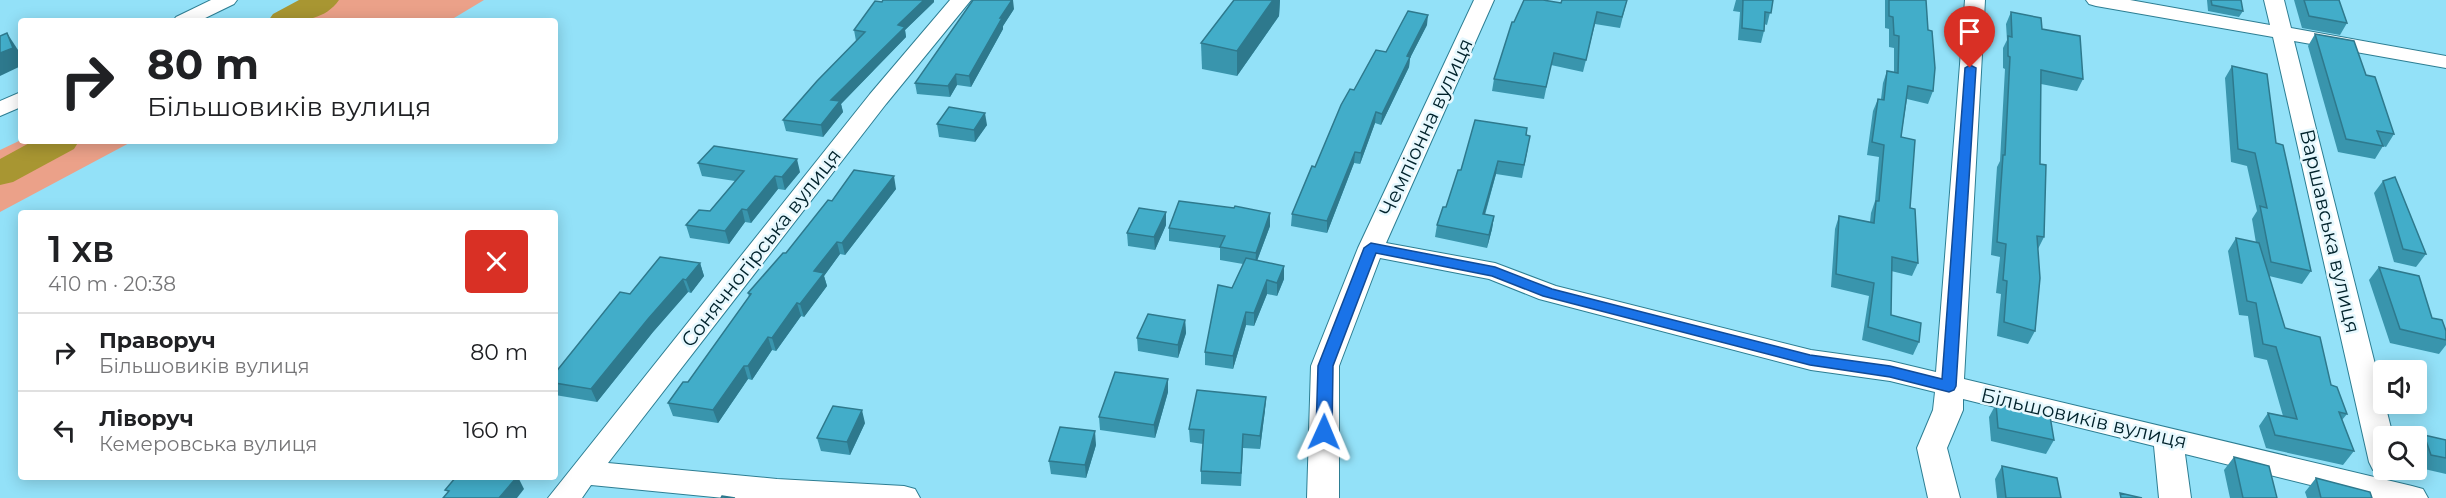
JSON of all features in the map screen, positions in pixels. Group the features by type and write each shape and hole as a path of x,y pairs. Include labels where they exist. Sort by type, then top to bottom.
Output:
{"street":[{"path":"189,18 227,0"},
{"name":"Сонячногірська вулиця","path":"564,498 878,99 961,0"},
{"name":"Чемпіонна вулиця","path":"1323,498 1325,366 1371,248 1484,0"},
{"path":"1944,498 1932,448 1948,410 1975,0"},
{"path":"2096,0 2446,62"},
{"name":"Варшавська вулиця","path":"2274,0 2284,33 2376,426"},
{"path":"0,109 18,100"},
{"name":"Більшовиків вулиця","path":"1371,248 1495,272 1548,293 1810,360 1890,371 2395,490"},
{"path":"2168,438 2175,498"},
{"path":"584,473 777,491 904,498"}],"shaded area":[{"path":"308,0 484,0 454,18 271,18"},
{"path":"18,141 18,144 127,144 0,212 0,150"}],"building":[{"path":"883,0 924,0 898,25 905,27 831,100 840,101 821,125 783,120 865,32 854,30 875,1 882,2"},
{"path":"973,0 1012,0 969,76 956,74 948,86 915,83"},
{"path":"1234,0 1273,0 1237,51 1201,43"},
{"path":"1524,0 1561,3 1562,0 1627,0 1622,17 1597,12 1586,60 1554,53 1546,87 1494,79 1512,22"},
{"path":"1743,0 1773,0 1771,13 1765,12 1764,31 1742,28"},
{"path":"1889,0 1926,0 1928,30 1932,31 1935,68 1933,91 1908,86 1901,137 1915,140 1910,208 1915,209 1918,263 1892,257 1891,315 1921,323 1919,342 1868,327 1874,283 1836,274 1839,216 1874,223 1876,201 1879,201 1884,145 1872,142 1878,99 1884,100 1887,71 1898,73 1899,36 1894,35 1893,17 1889,16"},
{"path":"2211,0 2241,0 2243,11 2212,5"},
{"path":"2304,0 2339,0 2347,23 2309,16"},
{"path":"1408,11 1428,15 1382,114 1376,112 1361,153 1355,152 1327,221 1292,214 1312,166 1315,167 1350,89 1354,90 1376,50 1386,52"},
{"path":"2011,12 2041,18 2042,29 2080,36 2083,79 2041,70 2040,164 2046,165 2044,237 2037,236 2040,278 2035,331 2004,322 2007,281 2003,280 2006,244 1997,242 2003,155 2005,155 2010,57 2008,56 2008,36 2012,37"},
{"path":"7,33 13,48 0,53 0,36"},
{"path":"2315,34 2354,41 2366,75 2375,77 2394,134 2377,131 2383,146 2346,139"},
{"path":"2232,66 2267,74 2276,143 2283,145 2311,271 2271,262 2260,206 2267,208 2255,153 2238,149"},
{"path":"949,107 985,113 974,130 937,124"},
{"path":"1475,120 1527,128 1526,135 1530,136 1524,165 1498,161 1483,214 1494,216 1489,235 1437,225 1443,207 1446,207 1458,170 1461,170"},
{"path":"714,146 797,159 782,177 775,176 747,210 742,209 725,231 686,225 699,210 710,211 744,171 698,163"},
{"path":"854,170 894,176 842,243 837,242 814,271 824,273 800,304 797,303 772,338 768,337 748,366 744,366 713,410 668,403 683,382 688,382 751,294 748,293 783,253 786,253 828,200 832,201"},
{"path":"2395,177 2426,254 2403,249 2383,181"},
{"path":"1179,201 1234,208 1235,206 1270,213 1256,253 1220,247 1225,236 1169,228"},
{"path":"1139,208 1166,212 1154,237 1127,233"},
{"path":"2236,238 2259,243 2285,328 2320,337 2331,385 2337,387 2347,414 2339,412 2354,451 2275,435 2268,413 2297,419 2276,347 2263,344 2256,303 2247,301"},
{"path":"660,257 700,263 648,319 591,389 558,384 558,369 620,292 630,294"},
{"path":"1246,258 1284,266 1277,283 1267,280 1254,313 1246,312 1233,356 1205,352 1218,285 1232,288"},
{"path":"2379,267 2419,276 2432,318 2442,320 2446,340 2400,329"},
{"path":"1148,314 1185,320 1178,345 1137,338"},
{"path":"1115,372 1168,379 1154,425 1099,417"},
{"path":"1197,390 1266,397 1260,436 1243,434 1241,473 1201,471 1204,430 1189,429"},
{"path":"1996,404 2050,416 2054,440 1998,428"},
{"path":"833,406 862,410 847,442 817,438"},
{"path":"1060,427 1095,431 1085,465 1049,461"},
{"path":"2427,436 2446,440 2446,458 2431,455"},
{"path":"2234,457 2269,466 2277,498 2243,498"},
{"path":"2002,466 2057,478 2061,498 2006,498"},
{"path":"2316,478 2370,492 2372,498 2321,498"},
{"path":"453,480 514,480 499,498 443,498 449,491 445,490"},
{"path":"2120,493 2142,498 2121,498"}],"waterway":[{"path":"290,18 323,0"},
{"path":"0,174 55,144"}],"route":[{"path":"1324,432 1325,366 1371,248 1495,272 1548,293 1810,360 1890,371 1949,386 1970,68"}]}
